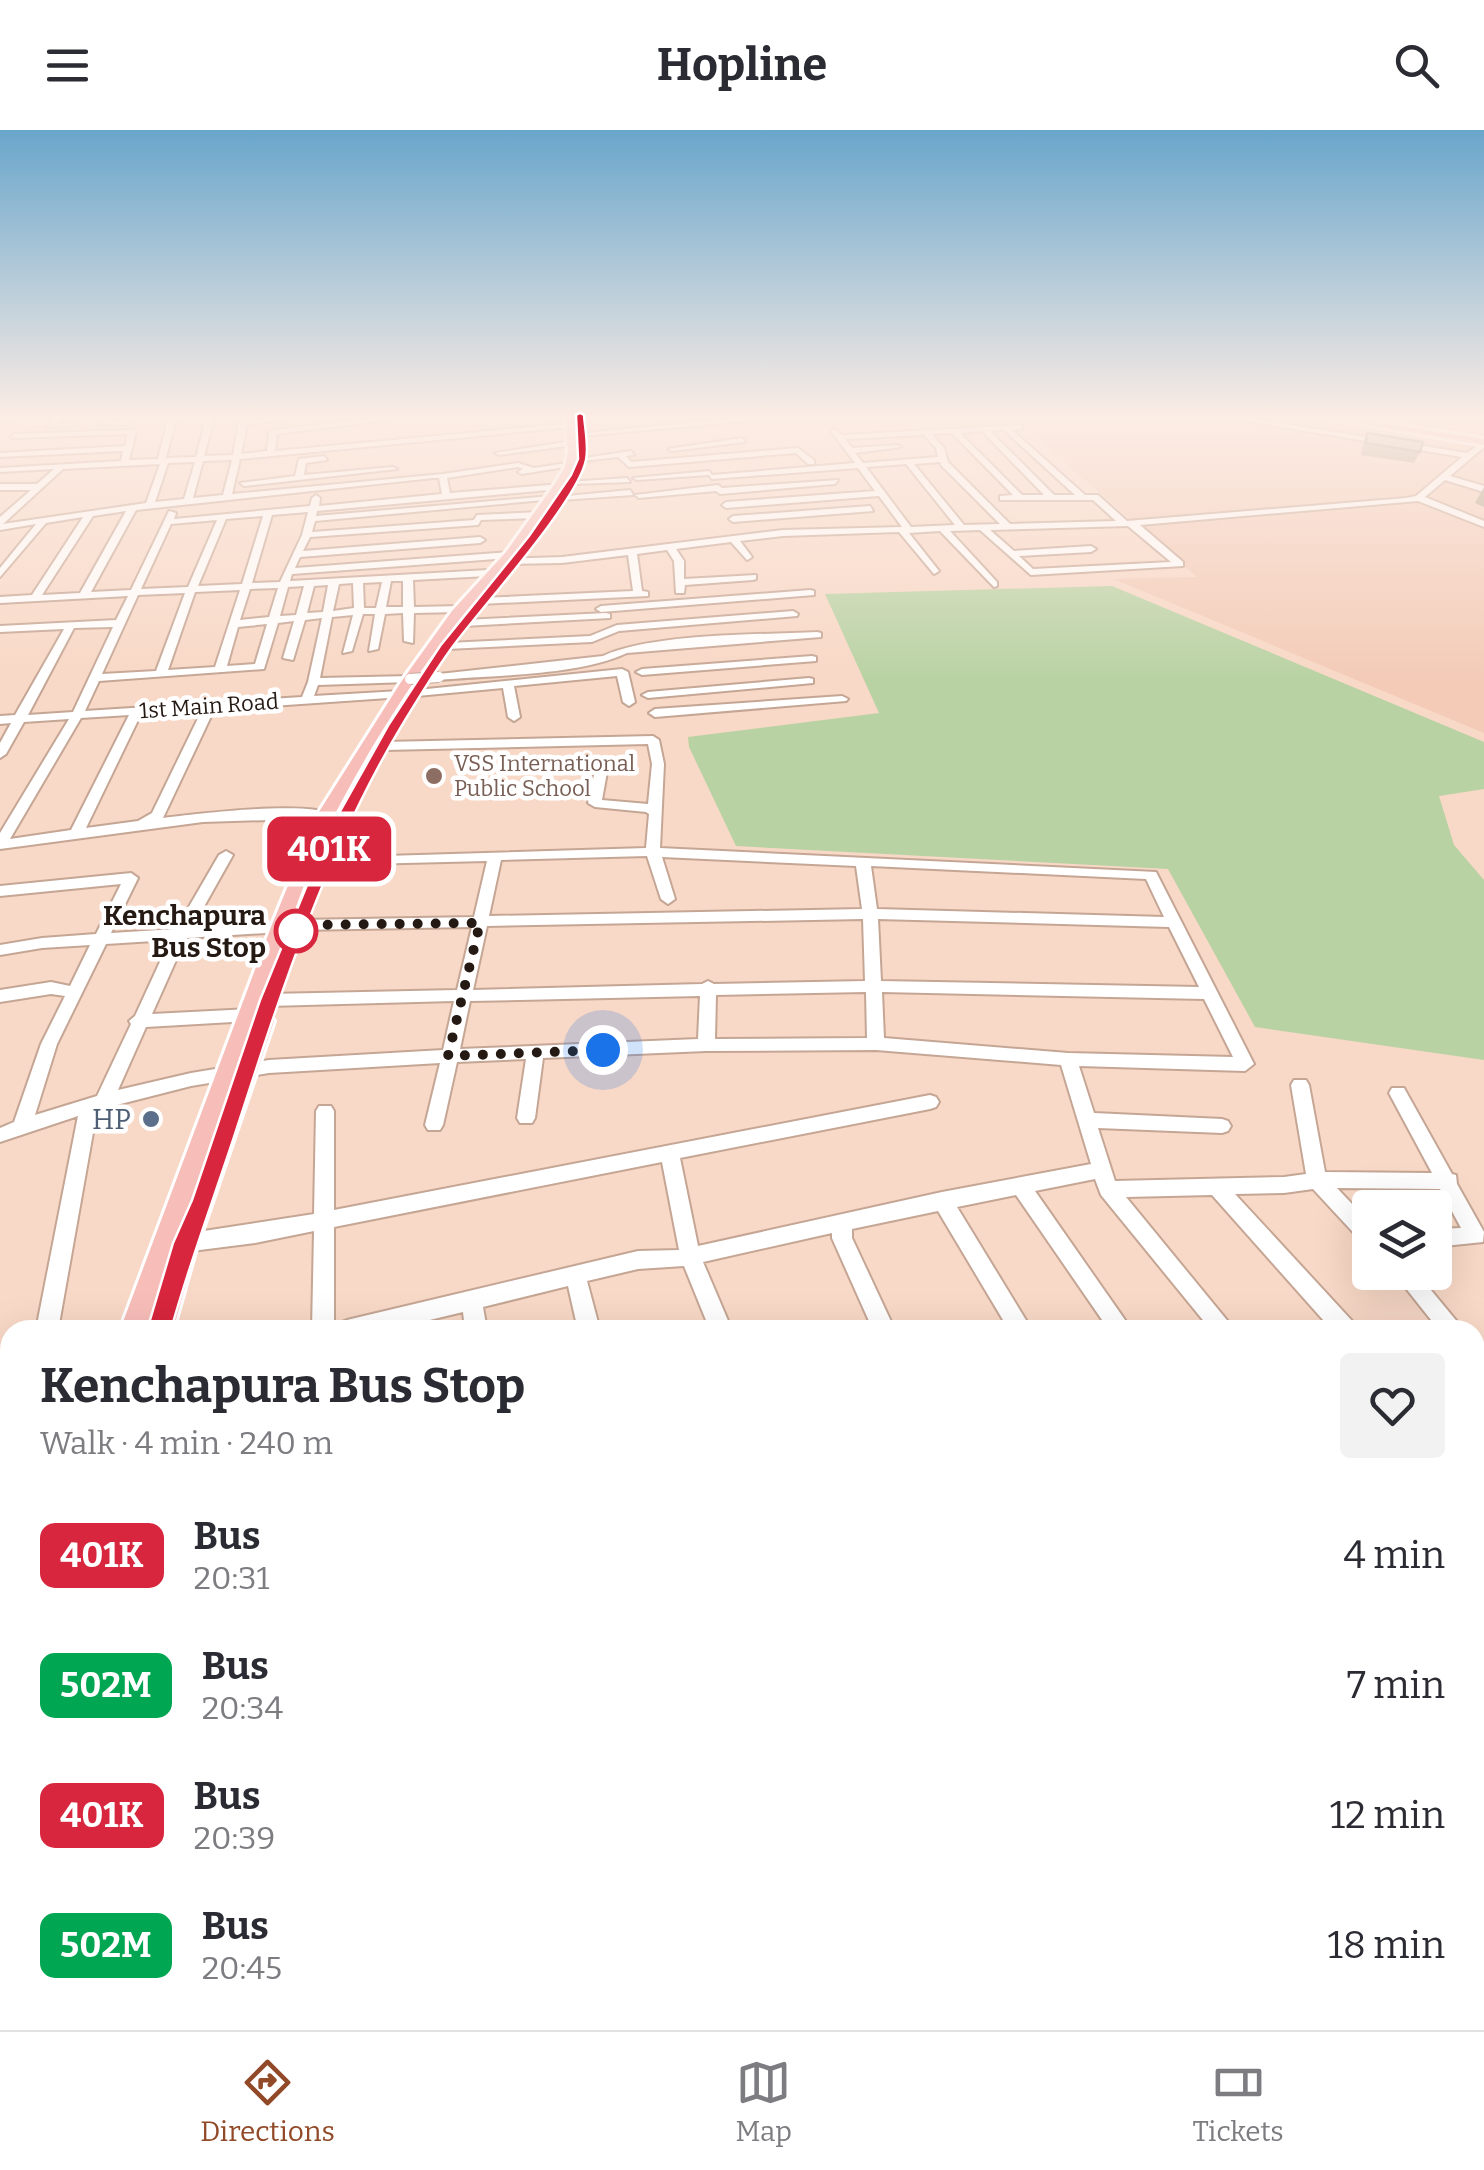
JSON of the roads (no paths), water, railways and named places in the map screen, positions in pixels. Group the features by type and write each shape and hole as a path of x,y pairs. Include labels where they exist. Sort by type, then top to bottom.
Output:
{"main road":[{"path":"162,1320 250,1015 290,926 410,688 446,646 462,616 480,601 539,504"},
{"path":"138,1320 237,1070 269,1000 326,816 539,504"}],"street":[{"path":"0,524 21,504"},
{"path":"0,524 164,504"},
{"path":"0,844 77,715 168,522 181,504"},
{"path":"168,522 340,504"},
{"path":"312,518 480,504"},
{"path":"307,535 477,520 500,504"},
{"path":"744,504 726,505 747,557"},
{"path":"811,504 829,532"},
{"path":"887,504 934,571"},
{"path":"942,504 962,528"},
{"path":"985,504 1008,527"},
{"path":"983,528 1031,572 1180,564 1105,504"},
{"path":"288,572 502,563 829,532 1129,524 1359,504"},
{"path":"1434,504 1484,524"},
{"path":"95,678 260,666 288,572 307,535 315,506"},
{"path":"476,506 480,540 502,563"},
{"path":"84,595 132,509"},
{"path":"734,519 870,509"},
{"path":"220,669 270,512"},
{"path":"35,598 88,514"},
{"path":"161,673 190,590 223,517"},
{"path":"1206,518 1215,527"},
{"path":"0,574 44,520"},
{"path":"943,529 994,584"},
{"path":"297,554 480,540"},
{"path":"669,546 679,561 676,624 712,724"},
{"path":"1010,554 1091,549"},
{"path":"632,550 638,594"},
{"path":"0,600 408,578 502,563"},
{"path":"236,624 358,611 408,610 462,616 603,613 677,595 720,575 754,577"},
{"path":"408,578 409,641"},
{"path":"373,649 388,579"},
{"path":"347,652 358,611 358,580"},
{"path":"308,700 334,582"},
{"path":"289,658 310,583"},
{"path":"480,601 638,594 810,593"},
{"path":"446,646 592,639 617,628 793,614"},
{"path":"7,632 121,623"},
{"path":"0,754 71,625"},
{"path":"410,688 440,676 574,664 606,659 624,650 817,635"},
{"path":"642,672 812,659"},
{"path":"314,682 410,688 508,684 622,672 629,702"},
{"path":"569,677 571,692"},
{"path":"648,695 808,681"},
{"path":"508,684 514,717"},
{"name":"1st Main Road","path":"0,720 308,700 410,688"},
{"path":"655,713 842,699"},
{"path":"141,824 158,815 210,706"},
{"path":"76,834 137,711"},
{"path":"384,746 653,740 658,764 652,852 668,899"},
{"path":"603,761 595,804 654,810"},
{"path":"0,844 141,824 276,812 326,816"},
{"path":"0,1135 96,1105 237,1070 448,1056 876,1044 1068,1058 1244,1064 1152,875 652,852 324,861"},
{"path":"49,1320 96,1105 180,935 226,855"},
{"path":"434,1125 494,857"},
{"path":"863,862 870,914 876,1044"},
{"path":"0,891 131,878 49,1044 22,1127"},
{"path":"0,950 290,926 870,914 1175,922"},
{"path":"269,1000 708,987 1210,993"},
{"path":"706,1046 708,987"},
{"path":"0,996 51,988 74,992"},
{"path":"138,1022 250,1015"},
{"path":"526,1118 534,1052"},
{"path":"1068,1058 1104,1180 1216,1320"},
{"path":"1300,1084 1317,1180 1352,1218"},
{"path":"1398,1093 1476,1236 1452,1237"},
{"path":"184,1243 255,1234 930,1102"},
{"path":"323,1320 326,1112"},
{"path":"1088,1120 1222,1126"},
{"path":"670,1153 690,1256 717,1320"},
{"path":"386,1320 638,1260 690,1256 1020,1186 1104,1180 1216,1186 1284,1185 1317,1180 1449,1181"},
{"path":"1020,1186 1114,1320"},
{"path":"1216,1186 1337,1320"},
{"path":"942,1200 1015,1320"},
{"path":"843,1222 842,1238 879,1320"},
{"path":"575,1274 587,1320"},
{"path":"1419,1290 1445,1320"},
{"path":"471,1298 474,1320"}],"place":[{"name":"VSS International Public School","path":"434,776"},
{"name":"Kenchapura Bus Stop","path":"296,931"},
{"name":"HP","path":"151,1119"}]}
